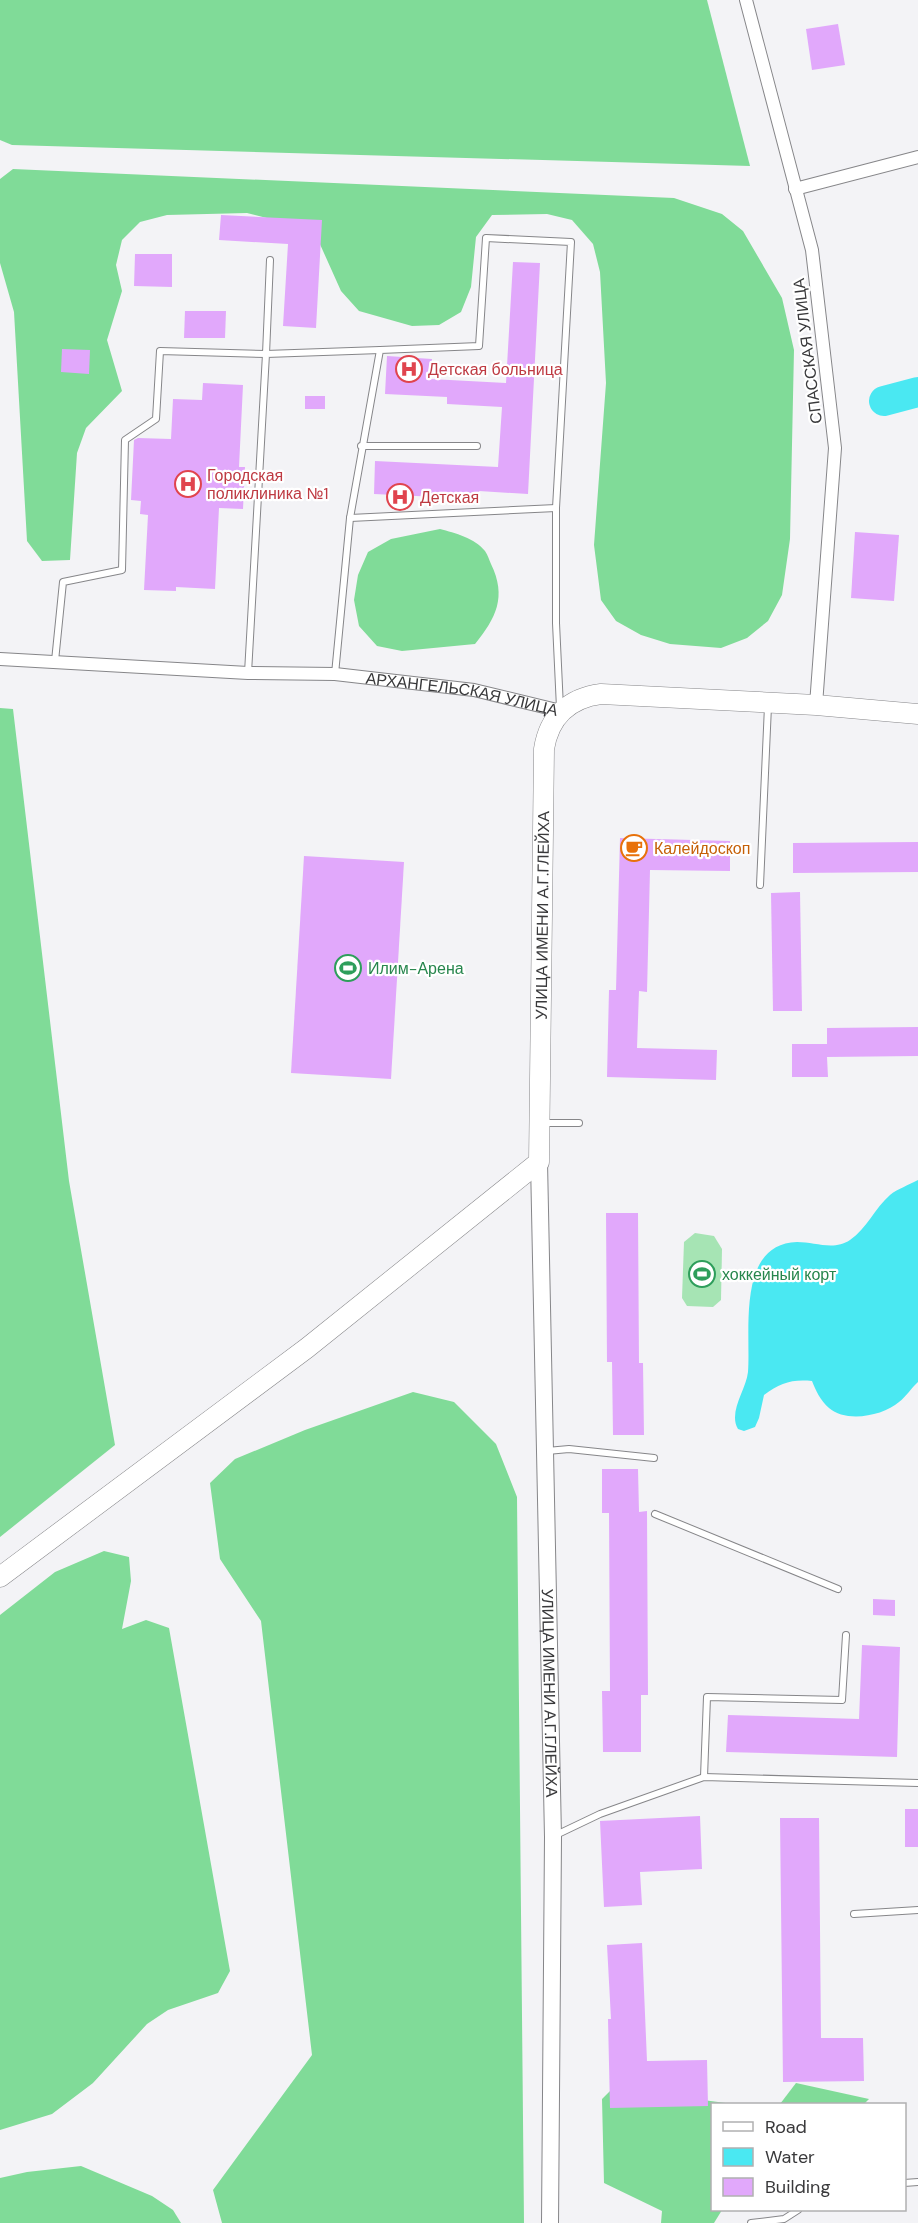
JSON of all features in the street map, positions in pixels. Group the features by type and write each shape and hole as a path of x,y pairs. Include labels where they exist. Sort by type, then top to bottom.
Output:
{"main road":[{"name":"АРХАНГЕЛЬСКАЯ УЛИЦА","path":"561,711 578,699 601,694 816,705 918,714"},
{"name":"УЛИЦА ИМЕНИ А.Г.ГЛЕЙХА","path":"539,1162 544,749 548,730 561,711"},
{"path":"0,1577 307,1347 539,1162"}],"street":[{"name":"СПАССКАЯ УЛИЦА","path":"746,0 812,250 835,448 816,705"},
{"path":"795,189 918,157"},
{"name":"АРХАНГЕЛЬСКАЯ УЛИЦА","path":"0,659 248,673 335,674 474,690 561,711"},
{"name":"УЛИЦА ИМЕНИ А.Г.ГЛЕЙХА","path":"539,1162 553,1837 550,2223"}],"lane":[{"path":"55,661 63,582 122,570 125,440 156,419 160,351 266,354 479,346 486,238 571,242 556,508 556,623 561,711"},
{"path":"248,673 270,260"},
{"path":"335,674 350,518 361,446 380,350"},
{"path":"361,446 477,446"},
{"path":"350,518 556,508"},
{"path":"760,885 768,704"},
{"path":"539,1123 579,1123"},
{"path":"544,1452 569,1449 654,1458"},
{"path":"655,1514 838,1589"},
{"path":"704,1777 707,1697 842,1700 846,1635"},
{"path":"553,1837 600,1814 704,1777 918,1783"},
{"path":"854,1914 918,1910"},
{"path":"751,2223 784,2219 796,2211"}],"green space":[{"path":"0,0 707,0 750,166 12,145 0,140"},
{"path":"13,169 674,198 722,214 743,231 782,298 794,350 790,539 782,595 768,621 747,638 721,648 670,644 641,635 616,621 601,600 594,545 606,383 600,272 593,244 572,220 547,214 492,215 476,237 471,287 461,312 439,325 412,326 359,311 341,291 319,242 298,226 247,213 167,215 140,222 122,240 116,265 122,291 107,340 122,391 86,428 77,453 70,560 42,561 27,541 14,312 0,263 0,179"},
{"path":"440,529 470,539 481,546 487,554 498,587 499,597 494,616 475,644 402,651 377,646 359,626 354,600 358,575 368,552 391,539"},
{"path":"0,708 13,709 69,1181 115,1445 0,1537"},
{"name":"хоккейный корт","path":"695,1233 714,1236 722,1249 721,1300 713,1307 687,1306 682,1298 684,1242"},
{"path":"413,1392 454,1402 496,1444 517,1497 524,2223 222,2223 213,2190 312,2055 261,1621 220,1559 210,1483 235,1459 305,1430"},
{"path":"104,1551 129,1557 131,1581 122,1629 146,1620 169,1628 230,1971 218,1993 168,2010 147,2024 93,2083 52,2114 0,2130 0,1615 55,1572"},
{"path":"796,2083 869,2099 865,2103 781,2103"},
{"path":"613,2088 726,2103 711,2103 711,2211 721,2211 714,2223 661,2223 662,2211 604,2183 602,2099"},
{"path":"81,2166 152,2196 173,2210 181,2223 0,2223 0,2178 27,2172"}],"water":[{"path":"918,1180 918,1382 902,1400 892,1407 864,1416 836,1413 823,1402 812,1381 786,1383 764,1395 755,1427 744,1431 738,1429 735,1422 736,1408 748,1372 751,1293 755,1273 764,1258 778,1247 797,1242 837,1245 850,1240 890,1195"}],"building":[{"path":"838,24 845,65 812,70 806,29"},
{"path":"221,215 322,220 316,328 283,326 288,244 219,240"},
{"path":"135,254 172,254 172,287 134,286"},
{"name":"Детская больница","path":"513,262 540,263 528,494 479,491 479,499 374,494 375,461 498,467 502,407 447,404 447,397 385,394 387,356 432,359 431,379 506,383"},
{"path":"185,311 226,311 225,338 184,338"},
{"path":"62,349 90,350 89,374 61,372"},
{"name":"Городская поликлиника №1","path":"203,383 243,385 239,467 245,467 243,509 219,508 215,589 176,587 176,591 144,590 148,515 140,514 141,501 131,500 134,440 138,438 171,439 173,399 202,400"},
{"path":"305,396 325,396 325,409 305,409"},
{"path":"855,532 899,535 894,601 851,598"},
{"path":"620,838 730,841 730,871 650,870 647,992 639,991 637,1048 717,1050 716,1080 607,1077 609,990 616,990"},
{"path":"918,842 918,872 793,873 793,843"},
{"name":"Илим-Арена","path":"304,856 404,862 391,1079 291,1073"},
{"path":"800,892 802,1011 773,1011 771,893"},
{"path":"918,1027 918,1056 827,1057 828,1077 792,1077 792,1044 827,1044 827,1028"},
{"path":"606,1213 638,1213 639,1363 643,1363 644,1435 613,1435 612,1362 607,1362"},
{"path":"602,1469 638,1469 639,1512 647,1511 648,1695 641,1695 641,1752 603,1752 602,1691 610,1691 609,1513 602,1513"},
{"path":"873,1599 895,1600 895,1616 873,1615"},
{"path":"862,1645 900,1647 897,1757 726,1752 728,1715 859,1719"},
{"path":"905,1809 918,1809 918,1847 905,1847"},
{"path":"700,1816 702,1869 640,1872 642,1905 604,1907 600,1821"},
{"path":"780,1818 819,1818 821,2038 863,2038 864,2081 783,2082"},
{"path":"642,1943 647,2061 707,2060 708,2106 610,2108 608,2019 611,2019 607,1945"}],"waterway":[{"path":"884,401 918,392"}],"place":[{"name":"Детская больница","path":"409,369"},
{"name":"Городская поликлиника №1","path":"188,484"},
{"name":"Детская","path":"400,497"},
{"name":"Калейдоскоп","path":"634,848"},
{"name":"Илим-Арена","path":"348,968"},
{"name":"хоккейный корт","path":"702,1274"}]}
